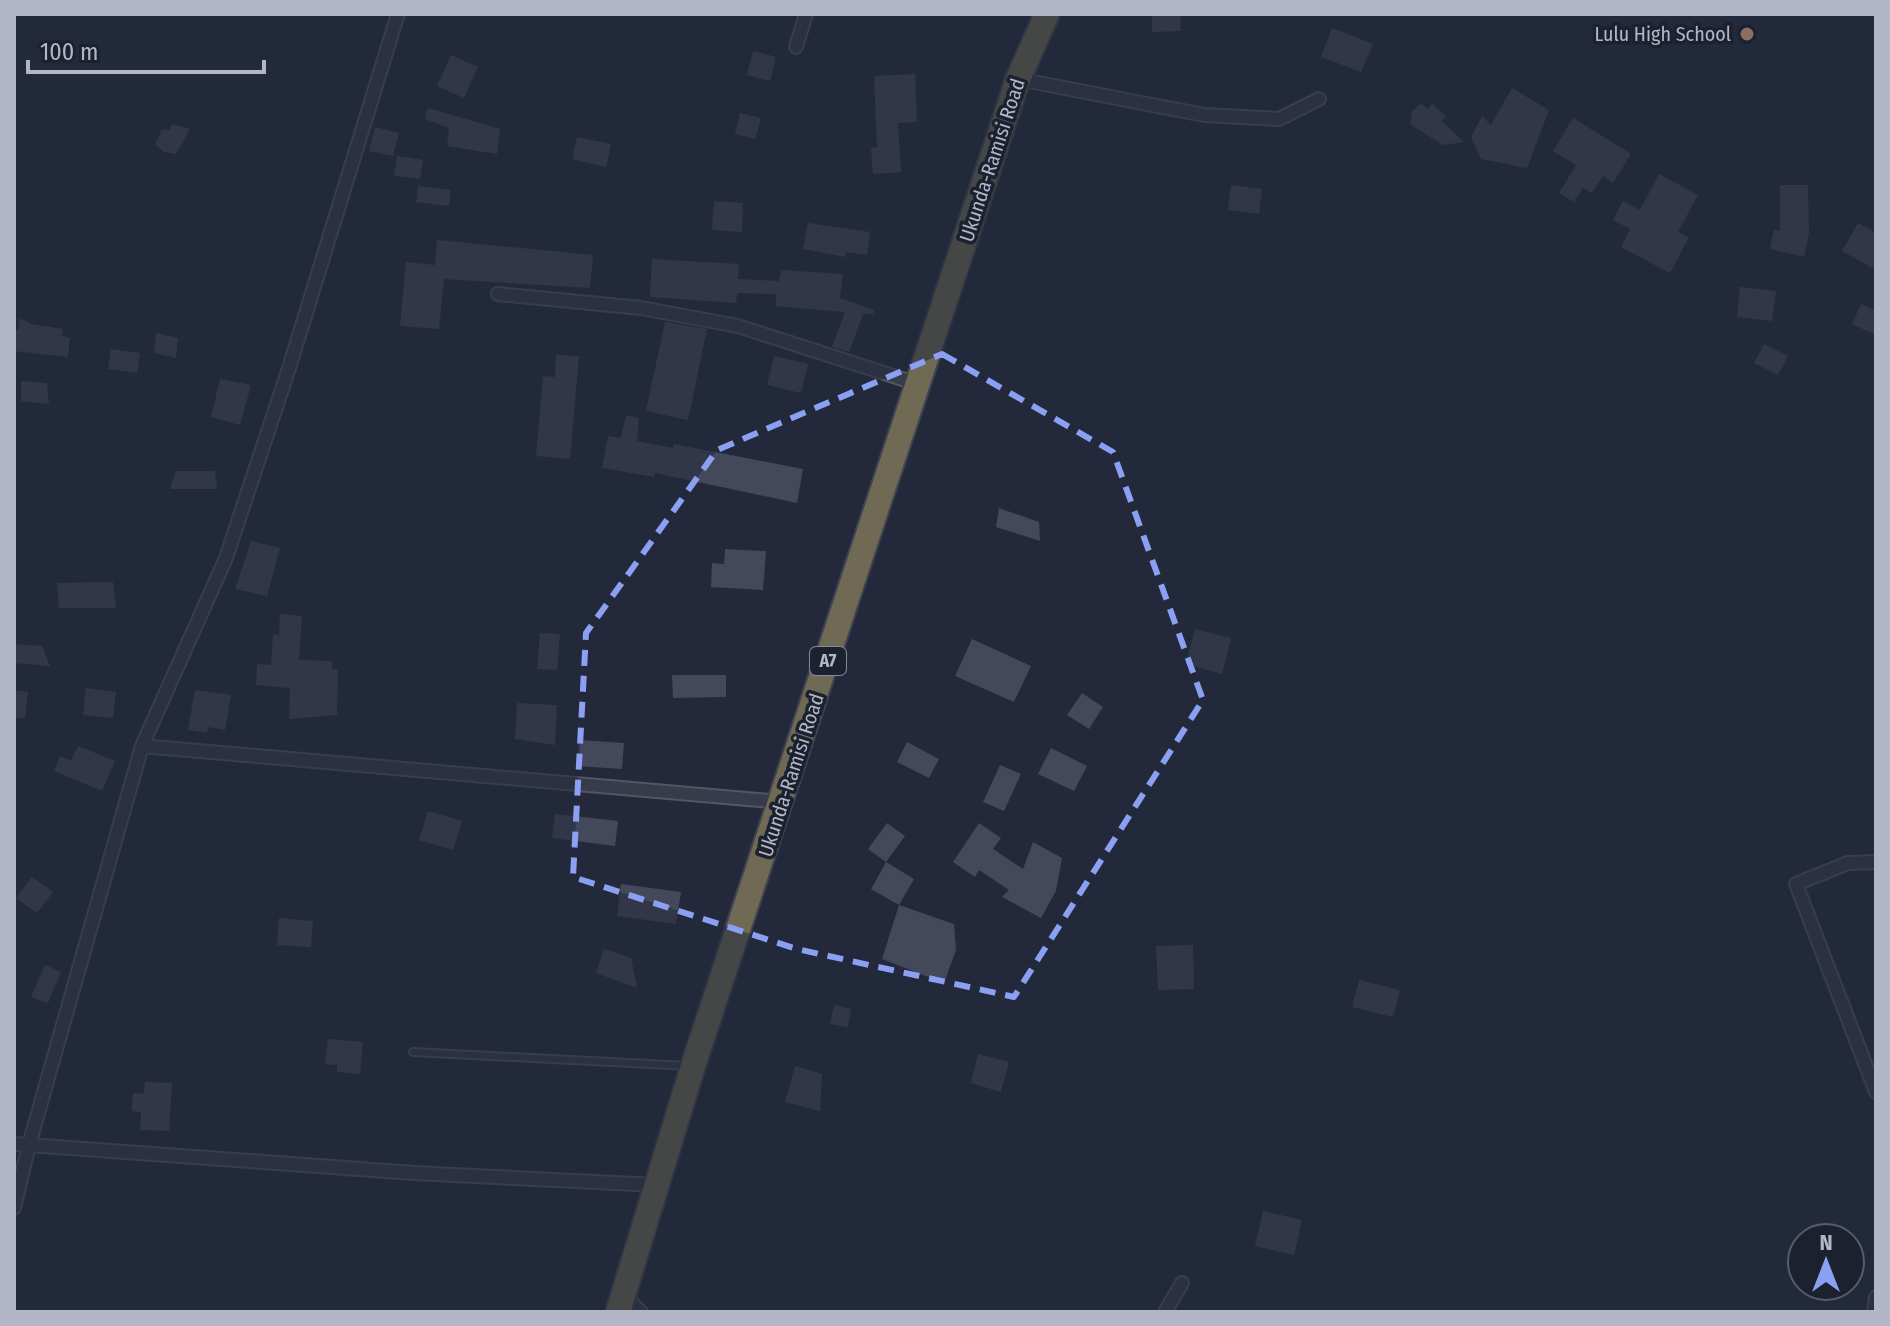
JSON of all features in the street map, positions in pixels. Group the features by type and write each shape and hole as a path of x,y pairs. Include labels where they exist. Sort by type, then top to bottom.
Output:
{"highway":[{"name":"Ukunda-Ramisi Road","path":"628,1307 656,1185 693,1066 1018,79 1047,14"}],"street":[{"path":"14,1208 142,746 226,558 290,365 398,14"},
{"path":"796,47 806,14"},
{"path":"1018,79 1204,115 1279,119 1319,99"},
{"path":"498,294 641,308 738,326 918,384"},
{"path":"142,746 782,802"},
{"path":"1876,862 1848,863 1796,884 1876,1092"},
{"path":"14,1144 414,1173 656,1185"},
{"path":"1165,1312 1182,1283"},
{"path":"1874,1312 1876,1297"}],"lane":[{"path":"413,1052 693,1066"}],"highlighted area":[{"path":"942,354 1113,452 1203,700 1014,997 797,949 573,877 586,633 717,450"}],"building":[{"path":"1152,14 1180,14 1181,31 1152,32"},
{"path":"1332,28 1373,44 1361,72 1321,57"},
{"path":"753,51 776,57 770,81 747,75"},
{"path":"451,55 478,67 464,98 437,86"},
{"path":"915,74 917,122 898,123 901,172 873,174 871,148 877,147 874,76"},
{"path":"1512,88 1549,110 1527,168 1481,159 1471,137 1482,116 1491,125"},
{"path":"1421,104 1428,109 1432,104 1446,116 1442,121 1464,142 1443,145 1410,124 1412,111"},
{"path":"428,108 500,129 497,154 447,146 449,128 425,119"},
{"path":"740,113 761,118 755,139 735,134"},
{"path":"1573,118 1631,154 1613,183 1603,176 1592,193 1583,188 1574,202 1559,193 1576,165 1553,151"},
{"path":"172,124 190,129 176,154 164,152 155,144 162,129 170,130"},
{"path":"375,127 399,133 393,156 369,151"},
{"path":"577,137 611,144 606,167 572,159"},
{"path":"397,156 423,160 420,179 394,176"},
{"path":"1659,174 1698,195 1678,232 1689,237 1670,273 1621,247 1630,229 1613,220 1623,201 1640,210"},
{"path":"1231,185 1262,189 1259,214 1228,210"},
{"path":"1780,185 1808,185 1809,233 1804,257 1770,249 1774,230 1780,231"},
{"path":"418,186 451,190 449,206 416,202"},
{"path":"714,201 743,203 742,232 712,230"},
{"path":"808,223 870,232 867,255 846,252 845,257 803,249"},
{"path":"1858,223 1876,233 1876,270 1842,251"},
{"path":"437,240 593,255 590,288 444,279 439,329 400,326 406,262 435,265"},
{"path":"652,259 739,264 738,279 779,281 781,270 843,274 840,298 874,310 873,314 863,314 849,352 832,347 845,312 775,306 777,294 737,293 736,303 650,297"},
{"path":"1740,287 1776,291 1772,321 1737,317"},
{"path":"1861,304 1876,311 1876,335 1852,324"},
{"path":"20,318 31,324 63,329 62,336 70,338 68,357 14,351 14,330 18,330"},
{"path":"665,322 707,329 688,420 646,411"},
{"path":"156,333 178,338 176,358 154,353"},
{"path":"1764,344 1788,356 1778,375 1754,363"},
{"path":"111,349 140,353 137,373 108,369"},
{"path":"556,355 579,356 570,459 536,456 543,376 555,377"},
{"path":"774,356 808,364 801,393 767,385"},
{"path":"220,379 251,385 240,425 211,417"},
{"path":"21,381 47,383 49,404 21,401"},
{"path":"626,415 639,418 637,441 673,448 674,444 803,469 797,503 655,473 654,477 602,468 608,436 621,438"},
{"path":"176,471 215,471 217,489 170,489"},
{"path":"999,508 1039,522 1040,541 996,527"},
{"path":"251,541 280,548 267,596 235,589"},
{"path":"725,549 766,551 763,590 711,587 712,563 724,564"},
{"path":"113,582 116,608 59,608 57,583"},
{"path":"280,614 302,616 299,660 332,661 332,669 338,670 337,715 289,719 290,688 256,685 257,664 271,665 273,634 279,635"},
{"path":"1195,629 1231,638 1222,674 1186,664"},
{"path":"540,633 560,634 557,670 537,669"},
{"path":"972,639 1031,666 1014,702 955,676"},
{"path":"14,644 42,646 50,666 14,663"},
{"path":"672,675 726,675 726,697 673,698"},
{"path":"86,688 116,692 113,718 83,715"},
{"path":"14,690 28,692 25,718 14,718"},
{"path":"195,690 231,695 225,730 208,727 207,733 188,730"},
{"path":"1082,693 1103,707 1089,729 1067,715"},
{"path":"517,703 557,705 555,745 515,739"},
{"path":"579,740 624,743 622,769 577,766"},
{"path":"907,742 939,759 929,778 897,762"},
{"path":"78,746 115,761 102,791 54,771 60,756 71,761"},
{"path":"1051,748 1087,766 1074,791 1038,774"},
{"path":"1000,765 1021,774 1004,811 983,802"},
{"path":"428,811 462,821 453,850 419,840"},
{"path":"555,814 618,821 615,846 552,838"},
{"path":"887,823 905,836 886,862 868,849"},
{"path":"979,823 1001,838 993,849 1023,869 1033,842 1062,858 1056,891 1041,918 1002,897 1009,890 979,870 975,877 953,862"},
{"path":"886,862 914,879 899,905 871,889"},
{"path":"32,877 53,892 37,913 16,898"},
{"path":"621,884 681,892 676,924 617,916"},
{"path":"899,905 954,924 956,950 944,983 882,959"},
{"path":"279,918 313,921 311,947 277,945"},
{"path":"1193,945 1194,989 1158,990 1156,946"},
{"path":"604,949 631,958 637,988 596,973"},
{"path":"45,965 61,972 48,1003 31,997"},
{"path":"1359,980 1400,990 1393,1017 1352,1007"},
{"path":"834,1005 851,1009 848,1027 830,1024"},
{"path":"328,1039 363,1042 360,1074 337,1072 337,1065 325,1064"},
{"path":"978,1054 1009,1062 1001,1092 971,1083"},
{"path":"795,1066 822,1074 820,1111 785,1102"},
{"path":"145,1082 172,1083 169,1131 140,1130 141,1112 132,1111 133,1093 144,1094"},
{"path":"1263,1211 1302,1220 1294,1255 1255,1246"}],"place":[{"name":"Lulu High School","path":"1747,34"}]}
